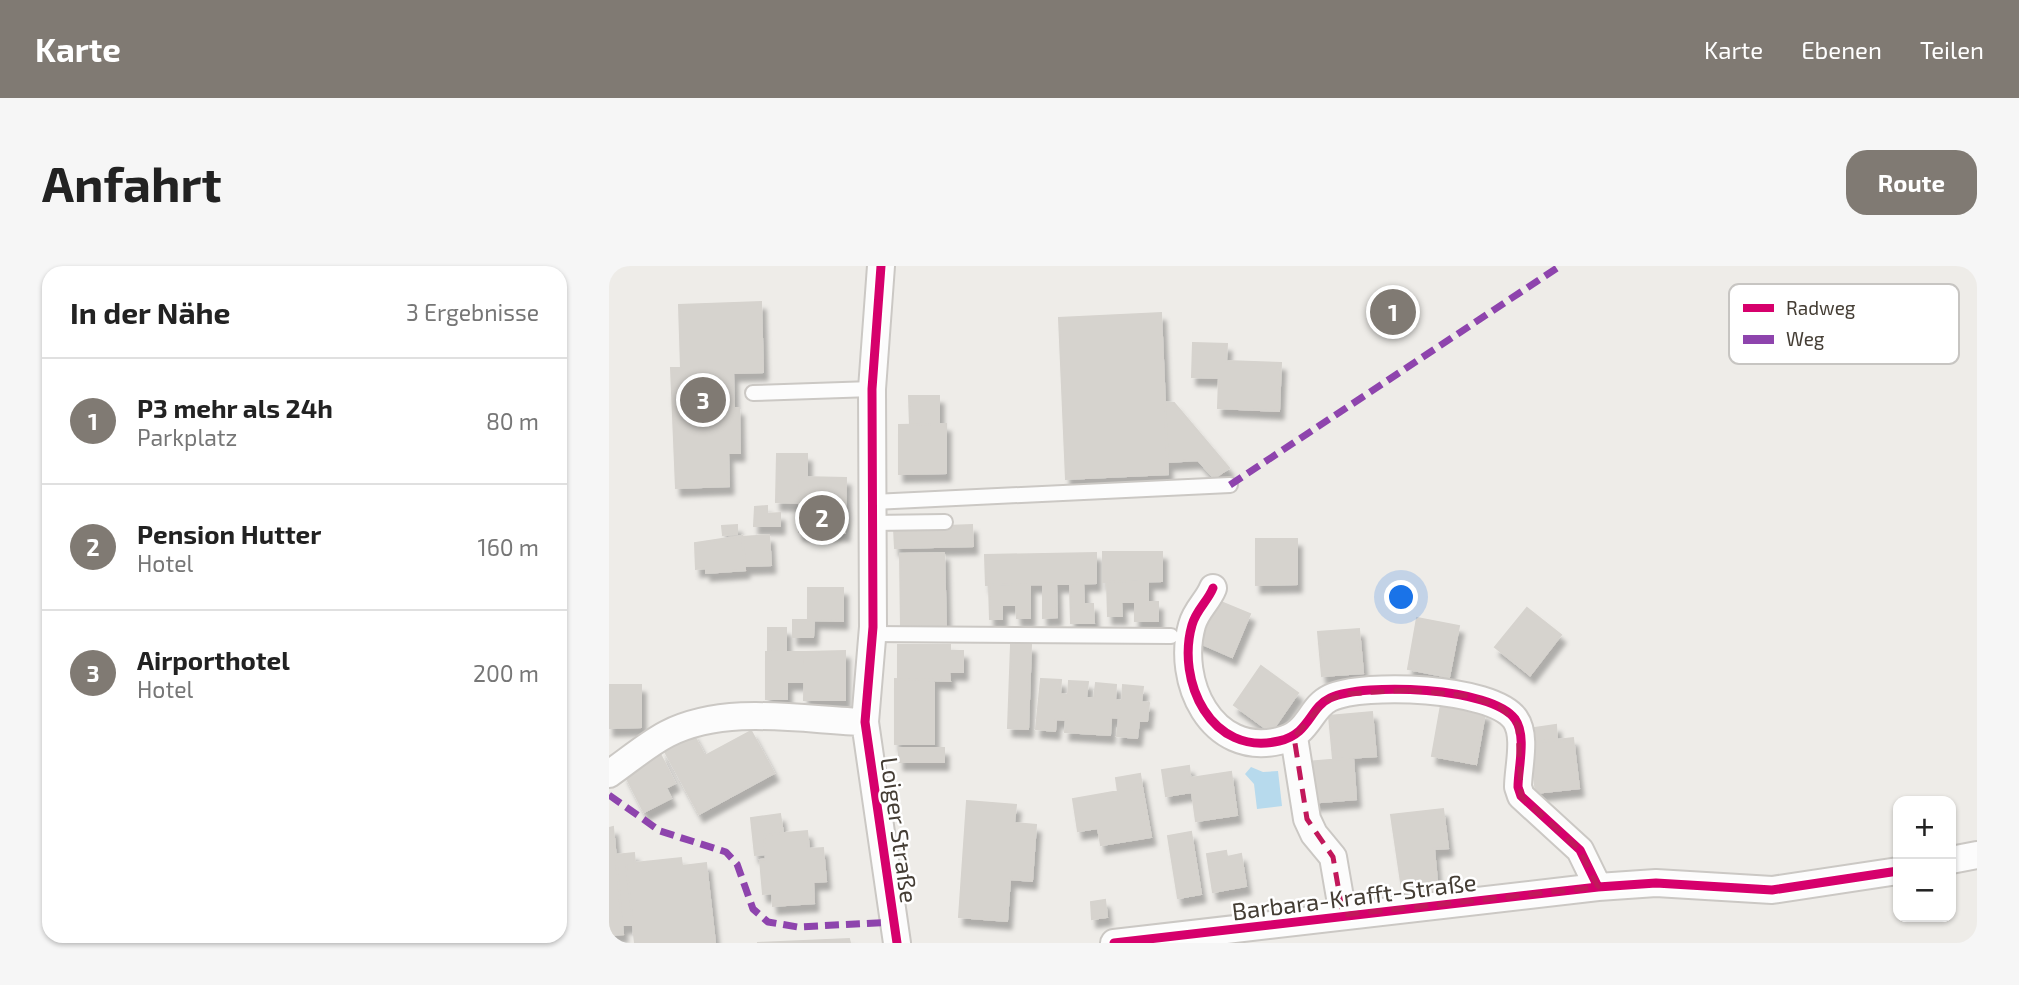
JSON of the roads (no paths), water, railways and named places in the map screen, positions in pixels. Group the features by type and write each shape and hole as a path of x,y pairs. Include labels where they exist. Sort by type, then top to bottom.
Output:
{"street":[{"name":"Loiger Straße","path":"881,266 872,389 873,634 865,723 897,943"},
{"path":"1213,588 1196,615 1191,636 1191,670 1198,704 1215,727 1241,741 1260,744 1294,737 1326,700 1345,694 1408,690 1469,696 1501,707 1518,725 1518,787 1521,796 1580,850 1598,887"},
{"path":"609,774 669,733 710,720 736,717 865,723"},
{"name":"Barbara-Krafft-Straße","path":"1294,737 1307,819 1314,834 1333,857 1343,915"},
{"path":"1956,859 1977,855"},
{"name":"Barbara-Krafft-Straße","path":"1114,943 1598,887 1656,883 1772,890 1893,872"}],"lane":[{"path":"753,393 872,389"},
{"path":"873,513 1230,485"},
{"path":"873,513 945,522"},
{"path":"873,634 1171,636"}],"water":[{"path":"1251,767 1263,772 1278,771 1282,806 1257,809 1254,784 1245,774"}],"place":[{"name":"P3 mehr als 24h","path":"1393,312"},
{"name":"Airporthotel","path":"703,400"},
{"name":"Pension Hutter","path":"822,518"}]}
